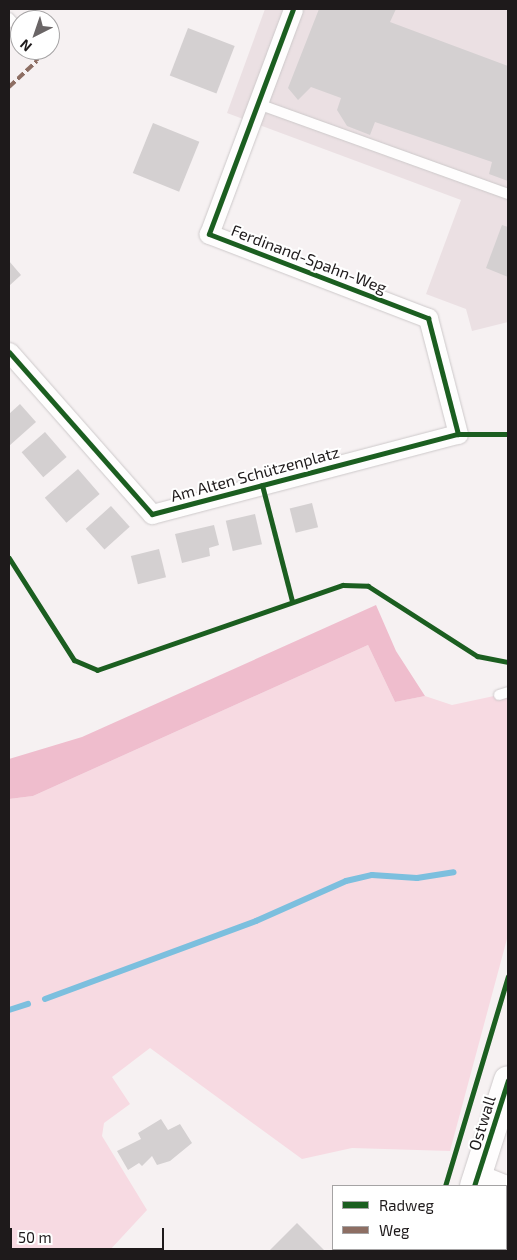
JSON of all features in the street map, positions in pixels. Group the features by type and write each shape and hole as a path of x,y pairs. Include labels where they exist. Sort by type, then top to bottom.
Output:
{"main road":[{"name":"Ostwall","path":"476,1180 508,1080"}],"street":[{"name":"Ferdinand-Spahn-Weg","path":"293,9 209,234 428,318 458,434"},
{"name":"Am Alten Schützenplatz","path":"9,352 152,514 458,434"},
{"path":"476,1180 503,1185"}],"lane":[{"path":"258,104 508,194"}],"shaded area":[{"path":"265,9 508,9 508,322 472,331 466,309 426,294 461,200 227,113"},
{"path":"376,605 396,651 425,696 395,702 368,645 33,796 9,799 9,759 82,737"},
{"path":"368,645 395,702 425,696 452,705 508,693 508,935 450,1151 352,1148 302,1159 150,1048 112,1077 130,1104 104,1123 102,1136 147,1210 109,1251 9,1251 9,799 33,796"}],"building":[{"path":"319,9 396,9 390,22 508,66 508,181 489,174 492,162 375,122 370,135 347,126 337,110 341,98 311,87 298,100 288,88"},
{"path":"188,28 235,46 216,94 170,76"},
{"path":"153,123 199,142 179,192 133,173"},
{"path":"502,225 508,227 508,277 486,268"},
{"path":"9,261 21,275 9,286"},
{"path":"20,404 36,422 9,446 9,414"},
{"path":"45,432 67,457 43,477 22,452"},
{"path":"78,469 100,494 66,523 45,498"},
{"path":"312,503 318,527 296,533 290,509"},
{"path":"111,506 130,527 104,550 86,529"},
{"path":"255,514 262,544 233,551 226,521"},
{"path":"214,525 219,545 209,548 210,556 182,563 175,534"},
{"path":"159,549 166,577 138,584 131,556"},
{"path":"161,1119 168,1130 180,1124 192,1143 170,1161 157,1165 152,1156 142,1166 139,1163 128,1170 117,1151 141,1139 138,1133"},
{"path":"297,1223 325,1251 269,1251"}],"waterway":[{"path":"45,999 256,921 346,881 372,875 417,878 454,872"},
{"path":"9,1010 28,1004"}],"marked path":[{"path":"9,87 37,60"}],"cycle path":[{"path":"293,9 209,234 428,318 458,434"},
{"path":"9,352 152,514 458,434 508,434"},
{"path":"262,485 292,601"},
{"path":"9,558 74,660 97,670 343,585 368,586 477,656 508,662"},
{"path":"445,1185 508,976"},
{"path":"474,1185 508,1080"}]}
